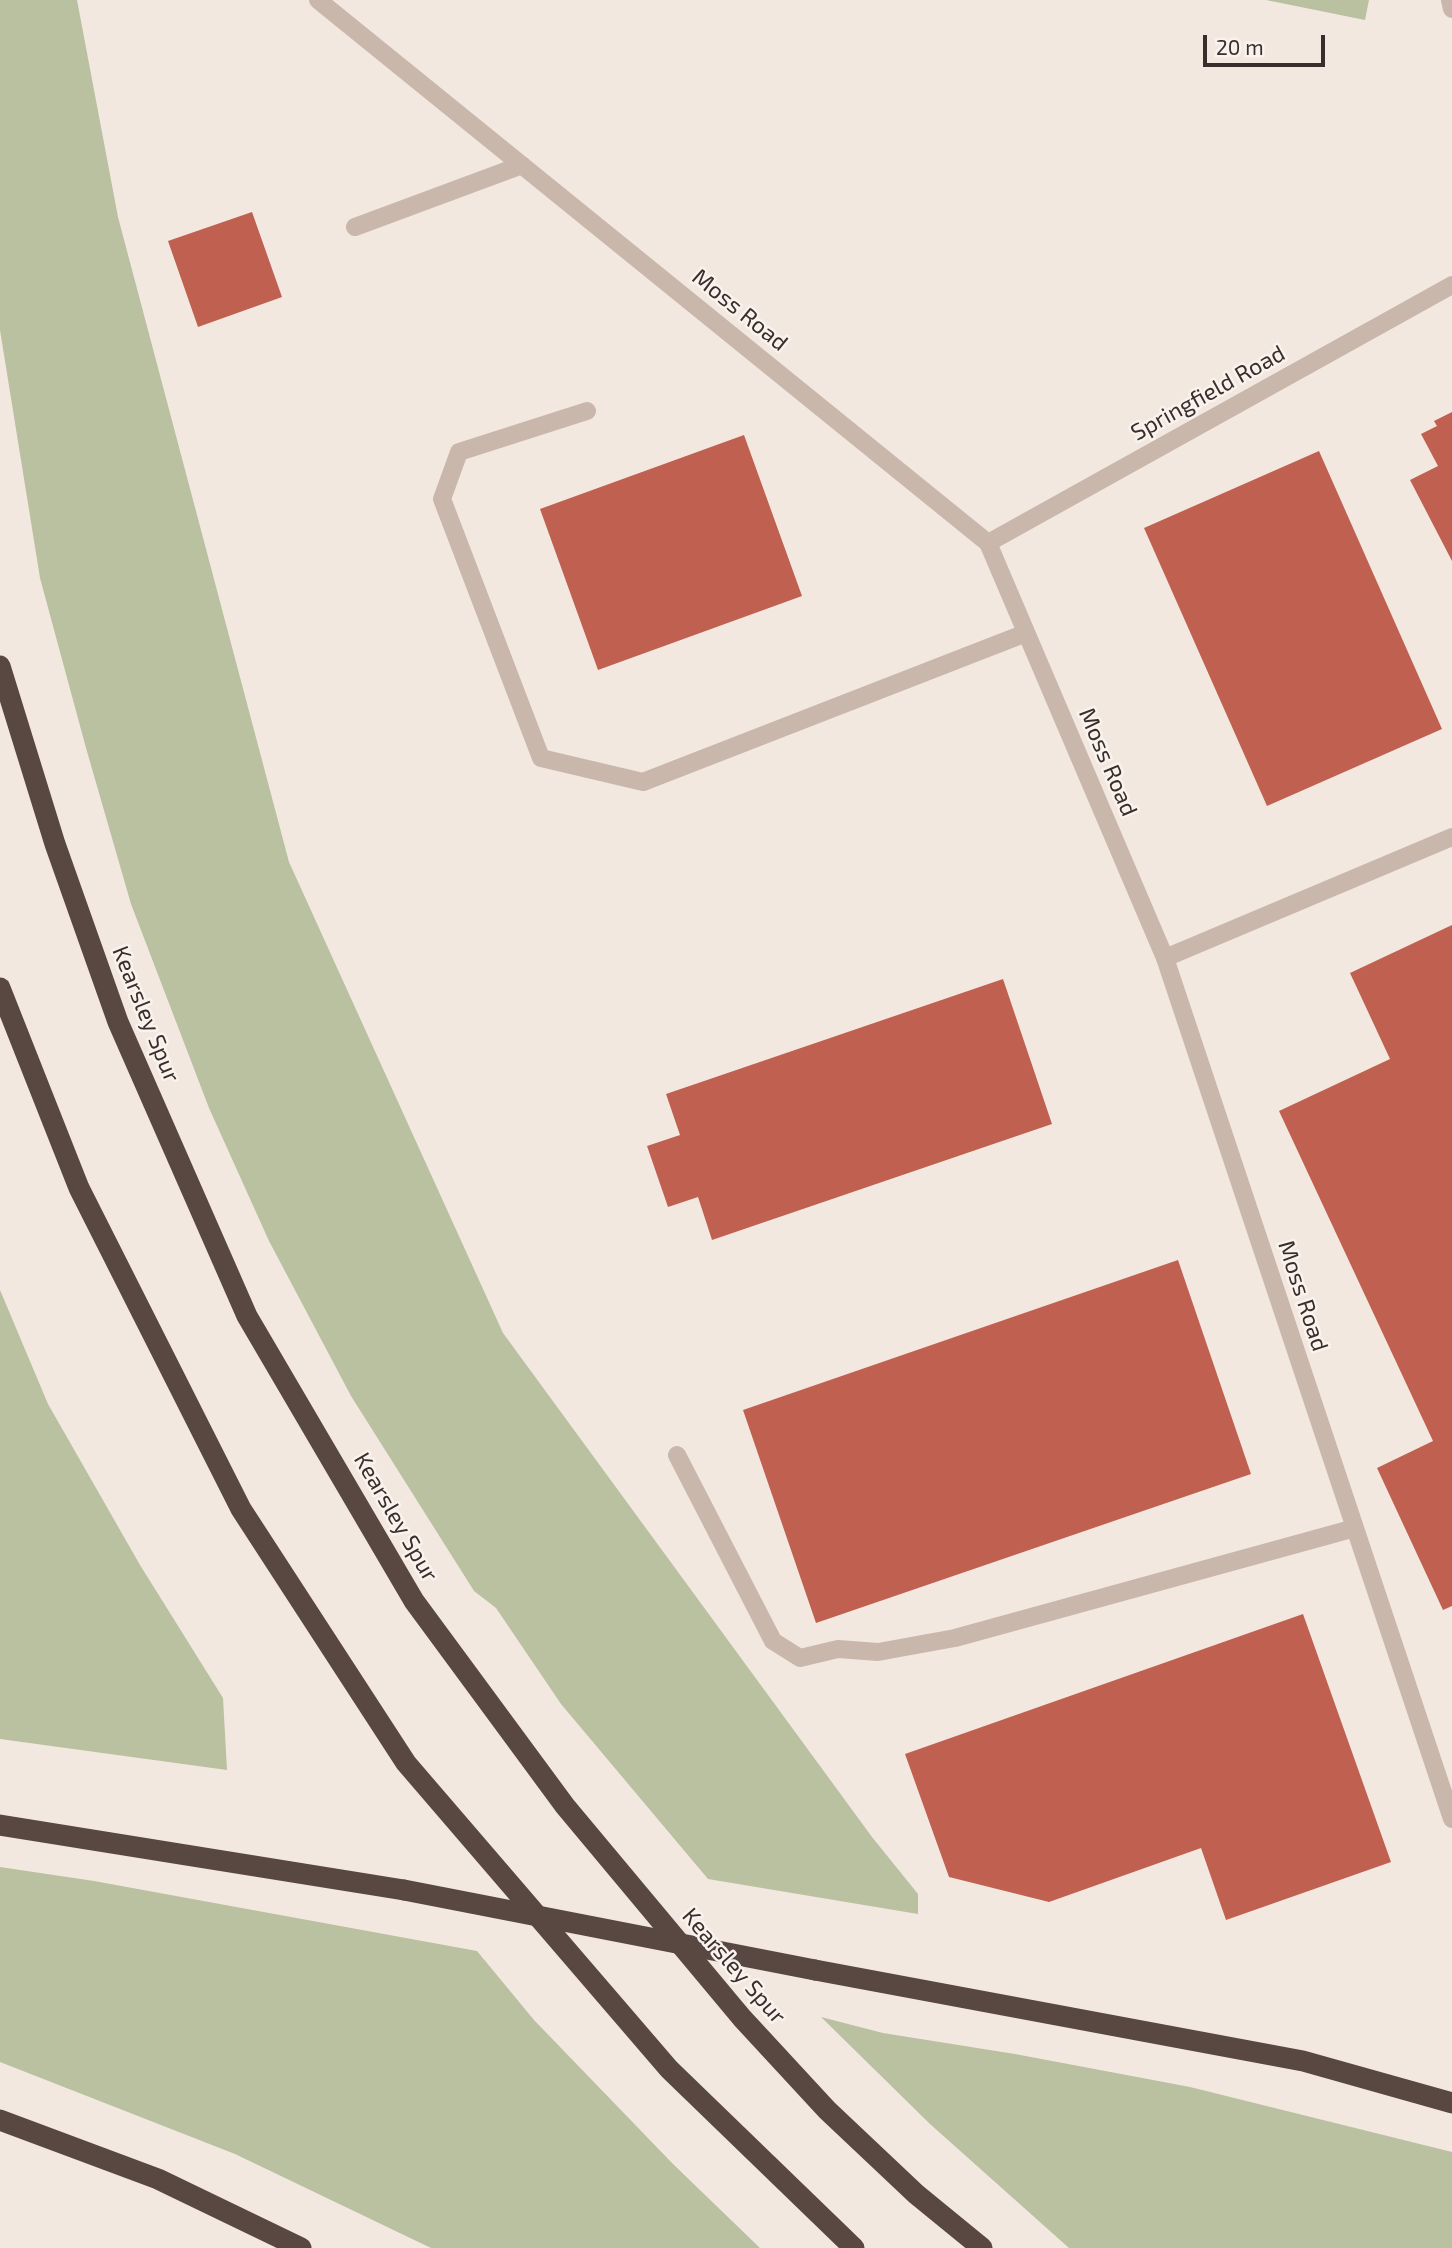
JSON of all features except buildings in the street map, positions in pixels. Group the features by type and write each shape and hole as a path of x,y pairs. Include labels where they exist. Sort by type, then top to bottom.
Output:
{"highway":[{"name":"Kearsley Spur","path":"0,666 55,844 118,1022 242,1303 414,1601 565,1806 742,2018 827,2110 916,2194 982,2248"},
{"path":"0,988 79,1188 242,1509 406,1763 669,2069 854,2248"},
{"path":"0,1825 404,1890 1303,2061 1452,2103"},
{"path":"0,2120 158,2179 301,2248"}],"street":[{"name":"Moss Road","path":"318,0 988,543 1165,958 1452,1819"},
{"path":"1450,0 1452,9"},
{"path":"355,227 522,165"},
{"name":"Springfield Road","path":"988,543 1452,285"},
{"path":"587,411 459,452 442,499 541,758 643,782 1026,633"},
{"path":"1165,958 1452,837"},
{"path":"677,1455 773,1641 800,1658 838,1649 878,1652 955,1639 1355,1528"}],"green space":[{"path":"0,0 77,0 118,217 289,862 503,1333 872,1837 918,1894 918,1914 708,1879 561,1704 496,1608 474,1591 351,1396 269,1241 209,1108 131,904 40,578 0,330"},
{"path":"1266,0 1369,0 1365,20"},
{"path":"0,1290 48,1404 140,1565 223,1698 227,1770 0,1739"},
{"path":"0,1867 94,1881 477,1951 534,2020 673,2164 760,2248 431,2248 235,2154 0,2062"},
{"path":"821,2017 883,2033 1015,2054 1190,2087 1452,2152 1452,2248 1069,2248 930,2124"}]}
